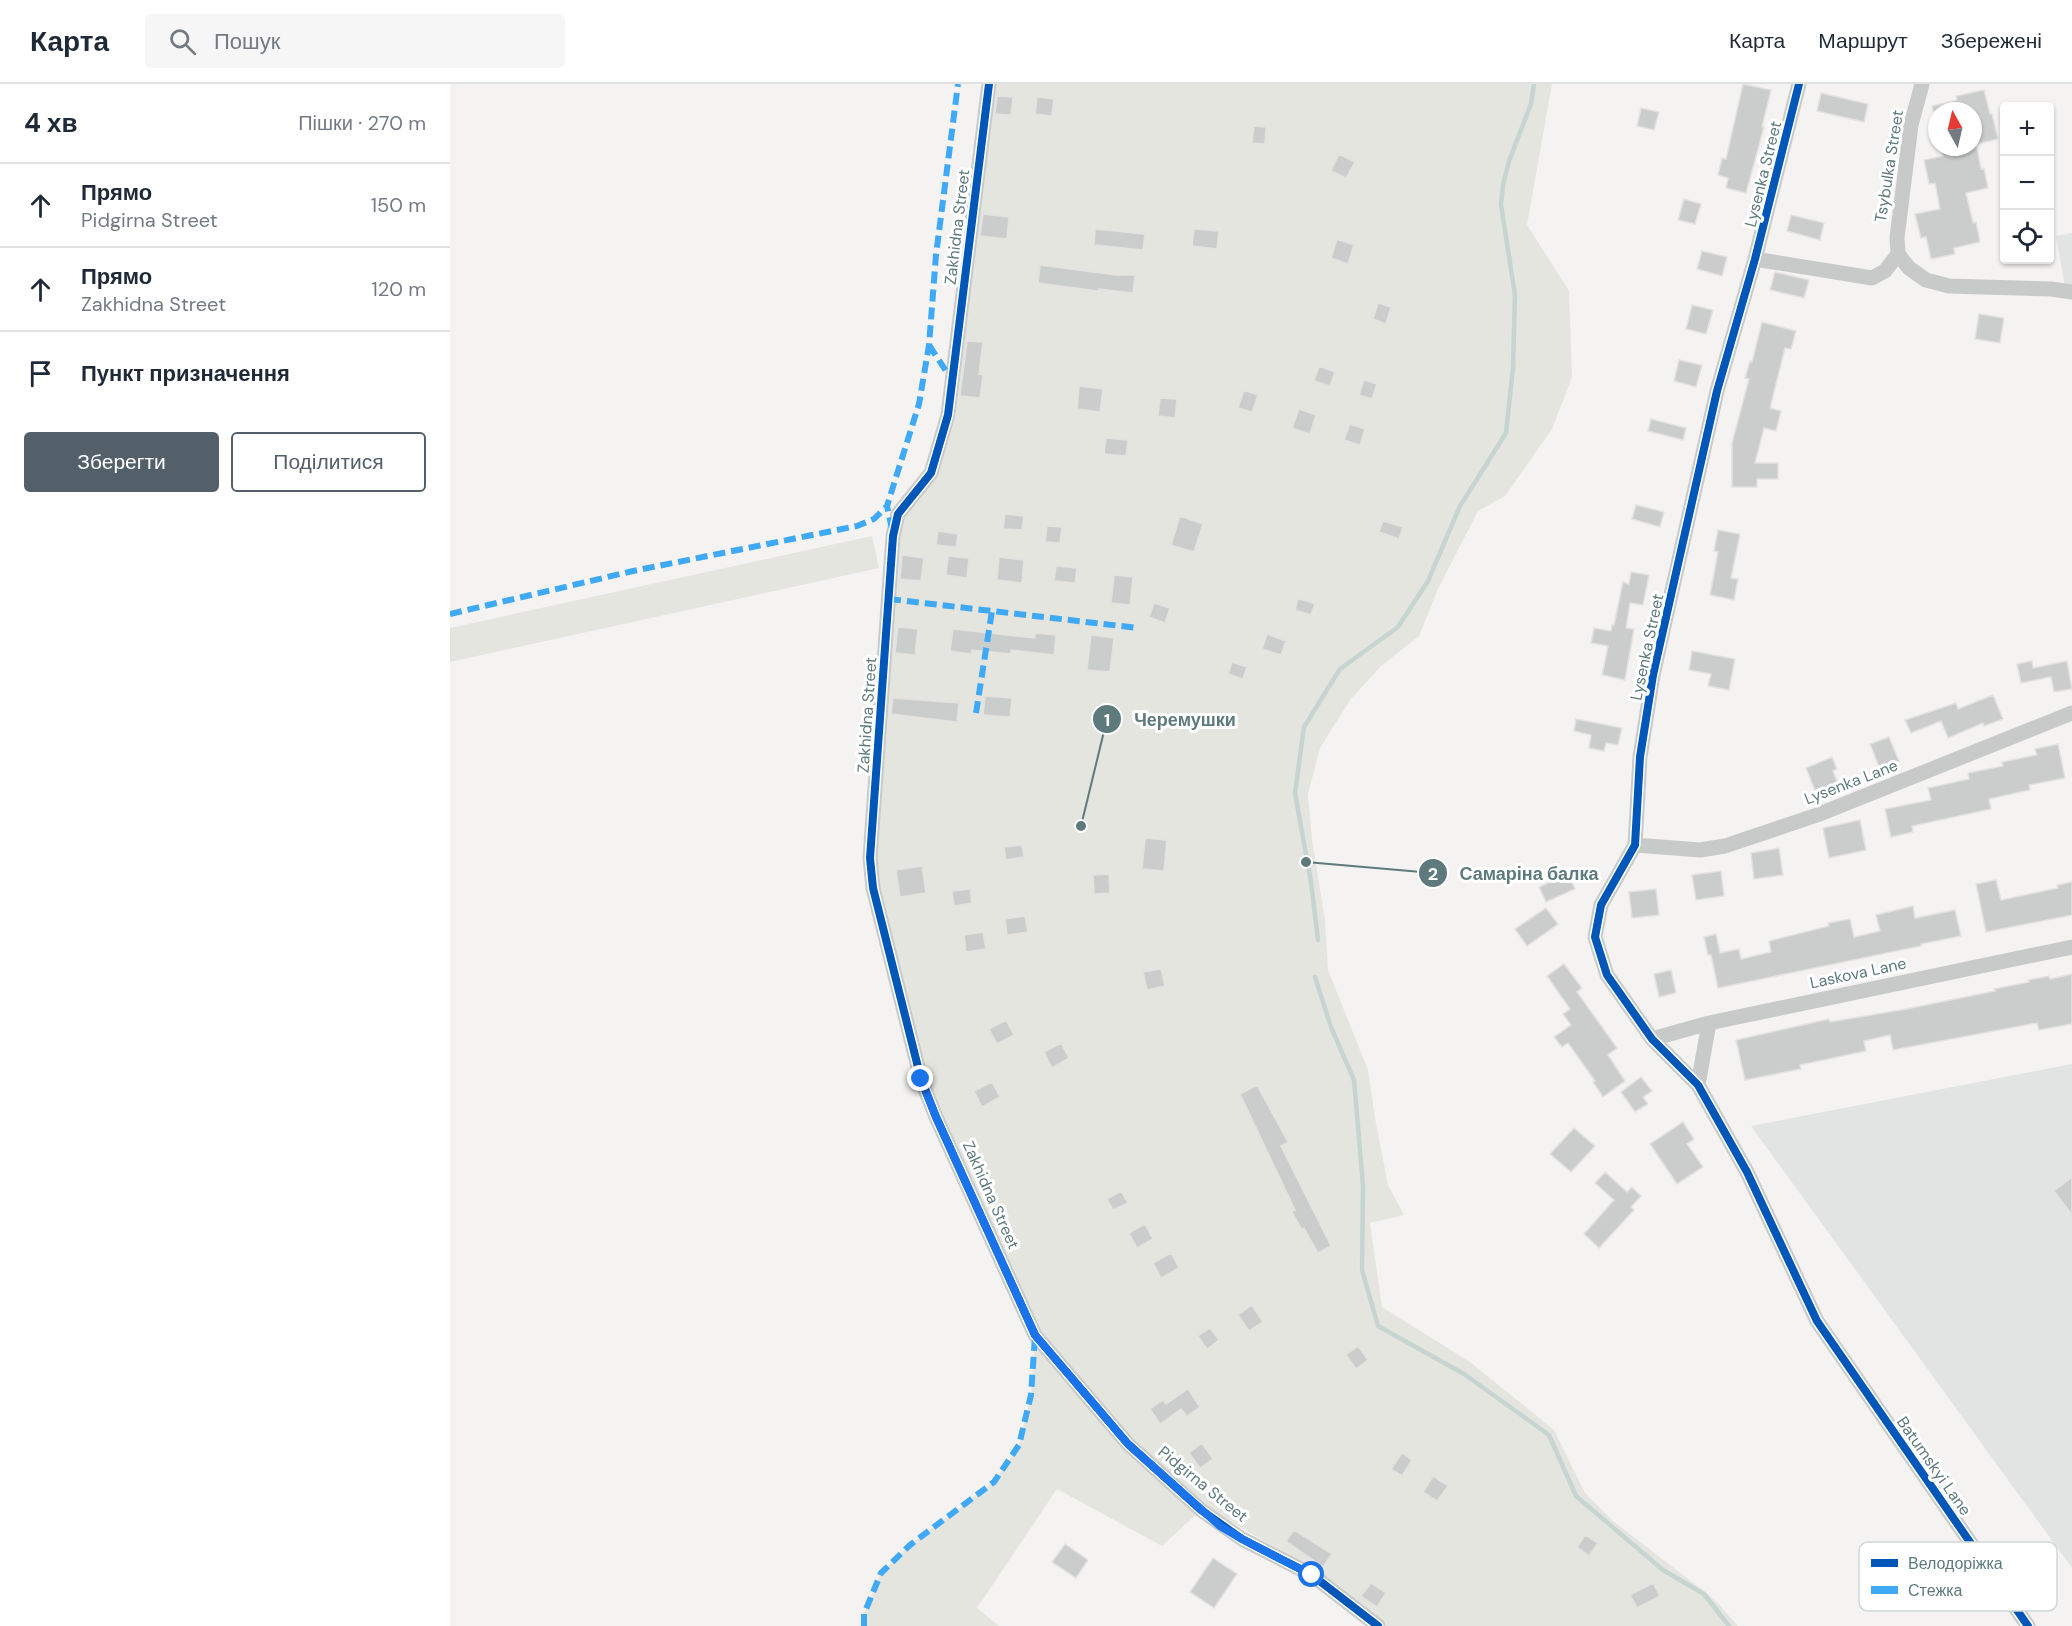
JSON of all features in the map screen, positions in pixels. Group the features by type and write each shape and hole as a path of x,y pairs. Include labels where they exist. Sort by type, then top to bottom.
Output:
{"street":[{"name":"Zakhidna Street","path":"989,84 948,415 932,473 898,514 893,536 870,858 873,888 921,1079 1035,1335"},
{"name":"Lysenka Street","path":"1747,1172 1698,1085 1652,1039 1607,975 1595,938 1601,905 1635,845 1640,757 1653,675 1717,391 1755,259 1799,84"},
{"name":"Tsybulka Street","path":"1898,254 1896,238 1911,125 1922,84"},
{"path":"1755,259 1872,278 1885,271 1898,254 1909,268 1926,280 1949,286 2051,289 2072,292"},
{"name":"Lysenka Lane","path":"1635,845 1700,850 1725,846 1817,815 2072,713"},
{"name":"Laskova Lane","path":"1652,1039 1709,1023 2072,947"},
{"path":"1698,1085 1709,1023"},
{"name":"Batumskyi Lane","path":"1747,1172 1817,1321 1970,1542"},
{"name":"Pidgirna Street","path":"1035,1335 1128,1444 1220,1526 1312,1575 1378,1626"},
{"name":"Batumskyi Lane","path":"2018,1611 2028,1626"}],"shaded area":[{"path":"994,84 1552,84 1527,225 1569,291 1572,377 1552,429 1505,496 1478,511 1438,589 1419,636 1381,666 1350,700 1320,748 1308,794 1312,840 1325,920 1328,970 1368,1070 1388,1185 1404,1215 1370,1223 1382,1307 1470,1362 1554,1430 1585,1493 1613,1521 1714,1599 1738,1626 1387,1626 1315,1571 1208,1508 1132,1439 1040,1330 927,1079 879,889 876,860 899,537 904,517 937,476 956,416"},
{"path":"2072,233 2072,288 2065,287 2056,236"},
{"path":"872,536 879,568 450,662 450,628"},
{"path":"2072,1064 2072,1568 2057,1547 2057,1542 2053,1542 1751,1126"},
{"path":"1035,1335 1201,1510 1162,1546 1057,1489 977,1608 999,1626 864,1626 864,1614 881,1573 910,1545 994,1482 1019,1445 1031,1395"}],"building":[{"path":"1743,84 1771,90 1762,127 1764,127 1746,193 1726,188 1728,178 1718,175 1722,158 1726,159"},
{"path":"1984,90 1998,139 1982,143 1982,102 1949,102 1957,100 1956,96"},
{"path":"1821,93 1868,104 1864,122 1817,111"},
{"path":"997,96 1013,97 1011,115 995,114"},
{"path":"1037,97 1054,99 1052,116 1035,114"},
{"path":"1641,108 1659,112 1654,130 1637,126"},
{"path":"1254,126 1266,127 1265,144 1252,143"},
{"path":"1339,154 1355,162 1346,178 1331,171"},
{"path":"1943,156 1979,156 1988,188 1966,193 1980,242 1954,248 1955,254 1931,259 1926,237 1921,238 1915,214 1940,209 1935,183 1929,184 1924,160"},
{"path":"1684,199 1701,204 1695,224 1678,220"},
{"path":"983,214 1009,217 1007,239 980,236"},
{"path":"1791,215 1824,223 1820,240 1787,231"},
{"path":"1095,229 1145,234 1143,250 1094,245"},
{"path":"1194,229 1219,231 1217,249 1192,246"},
{"path":"1337,239 1354,245 1348,264 1331,258"},
{"path":"1702,251 1727,257 1722,276 1697,269"},
{"path":"1040,265 1116,275 1135,275 1133,293 1038,283"},
{"path":"1775,272 1809,280 1804,298 1770,290"},
{"path":"1378,303 1391,307 1386,324 1373,319"},
{"path":"1692,305 1713,310 1706,334 1686,329"},
{"path":"1979,314 2004,318 2000,343 1975,339"},
{"path":"1762,322 1796,331 1791,349 1785,348 1770,408 1781,411 1776,431 1764,428 1755,463 1778,463 1778,479 1757,479 1757,487 1732,487 1732,443 1749,379 1745,378 1750,361 1752,362"},
{"path":"967,341 983,342 979,374 983,375 980,398 960,396"},
{"path":"1679,360 1702,365 1696,387 1674,381"},
{"path":"1319,366 1335,372 1330,386 1314,381"},
{"path":"1364,380 1377,384 1372,399 1359,395"},
{"path":"1079,386 1103,389 1100,412 1077,409"},
{"path":"1244,390 1258,395 1252,412 1238,408"},
{"path":"1160,398 1177,399 1175,418 1158,416"},
{"path":"1299,409 1316,415 1310,434 1292,428"},
{"path":"1651,419 1686,428 1683,440 1648,431"},
{"path":"1350,424 1365,429 1360,445 1344,440"},
{"path":"1106,438 1128,440 1126,456 1104,454"},
{"path":"1636,505 1664,512 1660,527 1632,519"},
{"path":"1005,514 1024,516 1022,530 1003,529"},
{"path":"1180,516 1203,524 1194,552 1171,545"},
{"path":"1383,521 1403,527 1399,539 1379,532"},
{"path":"1047,526 1062,527 1060,543 1045,542"},
{"path":"1718,530 1740,534 1731,578 1738,579 1734,600 1710,595 1718,552 1714,551"},
{"path":"938,531 958,534 956,547 936,545"},
{"path":"902,555 924,558 921,581 900,579"},
{"path":"948,556 969,558 967,578 946,575"},
{"path":"999,557 1024,560 1022,583 997,580"},
{"path":"1056,566 1077,568 1075,583 1054,581"},
{"path":"1631,572 1649,575 1643,605 1630,603 1626,628 1634,629 1625,680 1602,675 1608,646 1591,643 1594,628 1611,631 1623,582 1629,584"},
{"path":"1114,575 1133,577 1130,605 1111,603"},
{"path":"1298,598 1315,604 1311,615 1295,610"},
{"path":"1154,603 1170,608 1165,623 1149,617"},
{"path":"898,627 918,629 915,655 895,653"},
{"path":"953,629 1035,638 1035,633 1056,635 1054,655 1011,650 1011,654 972,650 971,654 950,651"},
{"path":"1267,634 1286,641 1281,655 1262,649"},
{"path":"1091,635 1114,638 1110,672 1087,670"},
{"path":"1692,651 1735,659 1729,690 1708,686 1711,674 1689,670"},
{"path":"2032,661 2033,668 2067,661 2072,689 2054,692 2051,677 2021,683 2017,664"},
{"path":"1232,662 1247,667 1243,679 1228,674"},
{"path":"1993,695 2003,719 1984,726 1983,723 1948,738 1941,721 1911,733 1905,720 1956,703 1958,709"},
{"path":"985,696 1012,698 1010,717 983,715"},
{"path":"893,698 959,703 957,722 891,714"},
{"path":"1576,719 1622,728 1618,745 1606,743 1604,751 1589,748 1591,735 1574,731"},
{"path":"1889,737 1899,761 1880,769 1870,744"},
{"path":"2058,744 2065,778 2029,785 2030,790 1989,799 1991,809 1912,826 1913,832 1891,837 1885,809 1931,800 1928,788 1969,779 1968,773 2003,766 2002,762 2037,755 2035,749"},
{"path":"1832,757 1837,769 1833,771 1840,789 1818,798 1806,768"},
{"path":"1860,820 1866,850 1829,858 1823,828"},
{"path":"1145,838 1167,840 1164,871 1142,869"},
{"path":"1022,845 1024,857 1006,860 1004,847"},
{"path":"1779,848 1783,875 1754,879 1751,853"},
{"path":"922,866 926,893 900,897 896,870"},
{"path":"1721,871 1724,896 1696,900 1692,875"},
{"path":"1109,874 1110,893 1094,894 1093,875"},
{"path":"1568,874 1575,889 1546,902 1539,887"},
{"path":"1996,880 2001,900 2058,888 2057,885 2072,882 2072,915 1986,932 1976,884"},
{"path":"970,889 972,903 954,906 952,891"},
{"path":"1656,889 1659,915 1632,918 1629,892"},
{"path":"1913,906 1915,918 1955,910 1961,936 1718,988 1711,955 1708,955 1704,937 1716,934 1720,953 1739,949 1741,959 1771,952 1769,941 1829,926 1828,923 1850,919 1854,937 1880,931 1876,915"},
{"path":"1546,908 1558,924 1527,946 1515,929"},
{"path":"1025,916 1028,932 1007,935 1005,919"},
{"path":"983,932 986,949 966,952 964,935"},
{"path":"1564,964 1582,988 1577,992 1617,1048 1608,1055 1625,1081 1603,1097 1593,1082 1595,1081 1568,1043 1562,1047 1554,1037 1571,1025 1563,1014 1570,1009 1547,976"},
{"path":"1161,969 1165,986 1147,990 1143,972"},
{"path":"1671,970 1676,993 1659,997 1654,974"},
{"path":"2072,974 2072,1024 2039,1030 2037,1023 1893,1050 1890,1035 1864,1041 1866,1051 1800,1065 1801,1069 1745,1080 1736,1040 1829,1019 1830,1022 1906,1009 1995,991 1994,989 2029,982 2028,980 2049,976 2050,979"},
{"path":"1006,1020 1014,1035 997,1044 989,1029"},
{"path":"1061,1043 1069,1058 1052,1068 1044,1052"},
{"path":"1641,1077 1652,1091 1643,1097 1648,1104 1635,1112 1621,1092"},
{"path":"992,1082 1000,1097 982,1107 974,1091"},
{"path":"1257,1085 1288,1142 1281,1146 1331,1246 1318,1253 1292,1212 1295,1210 1240,1094"},
{"path":"1683,1122 1694,1139 1687,1144 1703,1167 1677,1184 1650,1144"},
{"path":"1574,1128 1595,1146 1571,1172 1550,1154"},
{"path":"1605,1172 1627,1192 1632,1187 1641,1196 1631,1207 1634,1210 1599,1248 1584,1234 1614,1200 1595,1183"},
{"path":"2072,1177 2072,1215 2054,1191"},
{"path":"1121,1191 1128,1203 1113,1210 1107,1199"},
{"path":"1145,1224 1153,1239 1137,1248 1129,1233"},
{"path":"1171,1253 1179,1268 1161,1278 1153,1263"},
{"path":"1252,1305 1263,1322 1249,1331 1238,1315"},
{"path":"1210,1328 1219,1340 1207,1349 1198,1336"},
{"path":"1358,1346 1368,1360 1356,1369 1346,1355"},
{"path":"1188,1389 1200,1407 1187,1416 1181,1409 1160,1424 1150,1409 1163,1400 1166,1404"},
{"path":"1202,1443 1213,1459 1200,1468 1189,1453"},
{"path":"1402,1453 1412,1460 1402,1476 1391,1469"},
{"path":"1433,1476 1448,1486 1437,1501 1423,1492"},
{"path":"1294,1530 1332,1554 1323,1567 1286,1541"},
{"path":"1585,1535 1598,1543 1589,1556 1577,1547"},
{"path":"1065,1544 1088,1560 1076,1578 1052,1562"},
{"path":"1213,1558 1237,1574 1214,1608 1190,1592"},
{"path":"1371,1583 1386,1593 1377,1607 1361,1596"},
{"path":"1653,1583 1660,1596 1637,1608 1630,1595"}],"waterway":[{"path":"1318,940 1311,882 1295,793 1304,727 1340,669 1398,627 1428,581 1460,506 1506,433 1513,368 1515,295 1501,205 1509,161 1531,104 1534,84"},
{"path":"1315,977 1331,1027 1354,1080 1363,1186 1362,1270 1378,1326 1464,1374 1549,1435 1576,1496 1663,1570 1704,1594 1729,1626"}],"marked path":[{"path":"892,529 887,506 919,404 929,345 936,255 958,84"},
{"path":"929,345 952,380"},
{"path":"450,614 633,571 857,526 874,519 887,506"},
{"path":"889,599 1138,628"},
{"path":"976,713 992,611"},
{"path":"864,1626 864,1614 881,1573 910,1545 994,1482 1019,1445 1031,1395 1035,1336"}],"cycle path":[{"path":"989,84 948,415 931,473 898,514 893,536 870,858 873,888 921,1079 1035,1335 1128,1444 1201,1510 1242,1539 1312,1575 1378,1626"},
{"path":"1799,84 1755,259 1717,391 1653,675 1640,757 1635,845 1601,905 1595,937 1607,975 1652,1039 1698,1085 1747,1172 1817,1321 1970,1542"},
{"path":"2018,1611 2028,1626"}],"place":[{"name":"Черемушки","path":"1081,826"},
{"name":"Самаріна балка","path":"1306,862"}],"route":[{"path":"921,1079 1035,1335 1128,1444 1220,1526 1312,1575"}]}
